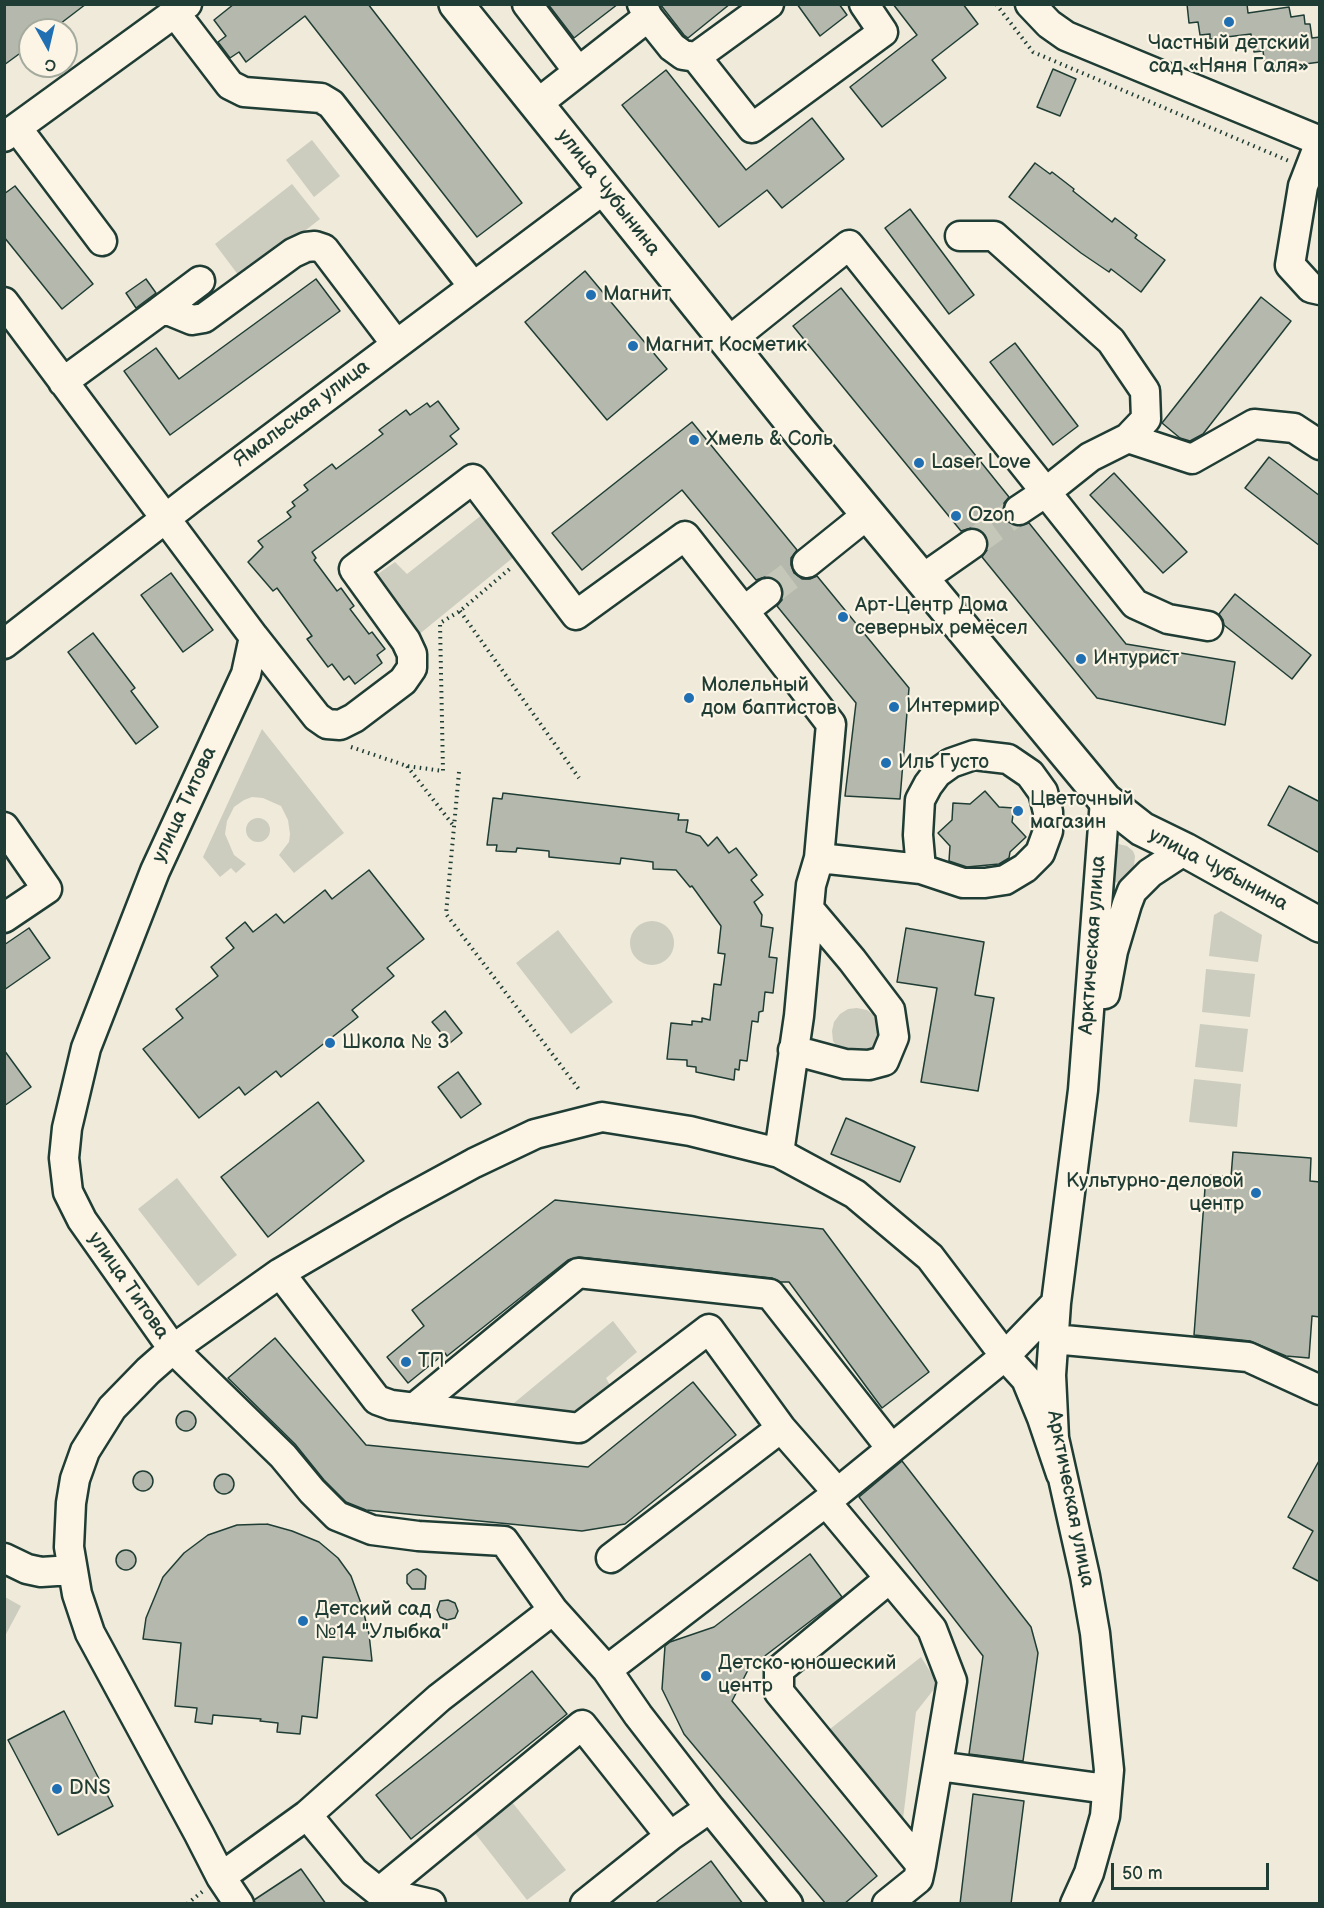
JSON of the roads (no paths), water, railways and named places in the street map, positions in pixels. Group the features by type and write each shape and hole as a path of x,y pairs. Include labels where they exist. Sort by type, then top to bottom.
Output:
{"main road":[{"name":"улица Чубынина","path":"456,4 868,514 1104,800 1142,829 1185,850 1320,925"}],"street":[{"path":"527,4 578,71"},
{"path":"696,57 769,4"},
{"path":"537,104 645,11 672,47 683,55 696,57 752,128 883,32 864,4"},
{"path":"1031,5 1049,24 1066,36 1320,141 1303,186 1290,266 1311,288 1320,290"},
{"path":"102,242 11,133 181,9 231,86 244,92 321,98 331,104 473,286"},
{"name":"Ямальская улица","path":"4,644 166,518 604,189"},
{"path":"960,236 994,236 1111,341 1145,391 1146,419 1128,438 1090,457 1019,510"},
{"path":"728,342 849,245 1135,604 1168,619 1208,626"},
{"path":"160,311 170,311 192,320 204,318 293,253 315,246 324,249 396,344"},
{"path":"63,382 160,311 195,274 219,307"},
{"path":"4,303 254,637 317,717 327,724 340,725 354,718 403,681 412,668 412,654 406,641 354,569 473,478 576,615 685,536 831,724 819,858 811,885 799,1016 778,1153"},
{"path":"1128,438 1192,459 1254,424 1294,428 1320,445"},
{"path":"807,563 868,514"},
{"path":"922,579 972,544"},
{"path":"744,611 767,593"},
{"name":"улица Титова","path":"254,637 246,674 155,871 86,1048 67,1128 64,1158 68,1192 82,1220 173,1349 283,1456 312,1491 337,1516 372,1530 418,1536 504,1541 553,1610 608,1670 638,1715 788,1904"},
{"path":"819,858 921,869 963,883 1005,880 1026,868 1040,853 1048,831 1048,812 1042,792 1030,774 1008,759 974,755 951,763 937,773 920,800 918,835 921,869"},
{"name":"Арктическая улица","path":"1076,1904 1089,1873 1105,1816 1109,1770 1095,1634 1085,1576 1054,1438 1051,1403 1056,1303 1083,1090 1104,800"},
{"path":"4,827 47,889 4,918"},
{"name":"Арктическая улица","path":"1083,1090 1099,1033 1113,951 1132,891 1150,873 1185,850"},
{"path":"793,1050 845,1064 869,1065 884,1062 894,1037 890,1010 809,909"},
{"path":"239,1904 220,1877 90,1633 82,1612 72,1570 69,1526 75,1479 85,1451 112,1408 173,1349 280,1273 474,1163 535,1134 602,1117 690,1131 778,1153 855,1194 930,1257 1005,1356 1026,1379 1061,1474"},
{"path":"280,1273 377,1400 391,1405 579,1428 709,1329 889,1579 932,1629 952,1681 918,1879 887,1904"},
{"path":"414,1408 578,1273 770,1294 891,1448"},
{"path":"608,1670 832,1497 1005,1356 1056,1303"},
{"path":"1053,1339 1248,1357 1320,1390"},
{"path":"610,1558 781,1428"},
{"path":"4,1558 27,1569 41,1572 72,1570"},
{"path":"889,1579 778,1670 778,1692 921,1865"},
{"path":"220,1877 307,1815 439,1698 553,1610"},
{"path":"379,1892 582,1725 670,1836"},
{"path":"938,1766 1107,1789"},
{"path":"585,1904 670,1836 710,1808"},
{"path":"307,1815 354,1872 379,1892 431,1904"}],"tunnel":[{"path":"972,544 1019,510"},
{"path":"767,593 807,563"}],"place":[{"name":"Частный детский сад «Няня Галя»","path":"1229,22"},
{"name":"Магнит","path":"591,295"},
{"name":"Магнит Косметик","path":"633,346"},
{"name":"Хмель & Соль","path":"694,440"},
{"name":"Laser Love","path":"919,463"},
{"name":"Ozon","path":"956,516"},
{"name":"Арт-Центр Дома северных ремёсел","path":"843,617"},
{"name":"Интурист","path":"1081,659"},
{"name":"Молельный дом баптистов","path":"689,698"},
{"name":"Интермир","path":"894,707"},
{"name":"Иль Густо","path":"886,763"},
{"name":"Цветочный магазин","path":"1018,811"},
{"name":"Школа № 3","path":"330,1043"},
{"name":"Культурно-деловой центр","path":"1256,1193"},
{"name":"ТП","path":"406,1362"},
{"name":"Детский сад №14 \"Улыбка\"","path":"303,1621"},
{"name":"Детско-юношеский центр","path":"706,1676"},
{"name":"DNS","path":"57,1789"}]}
